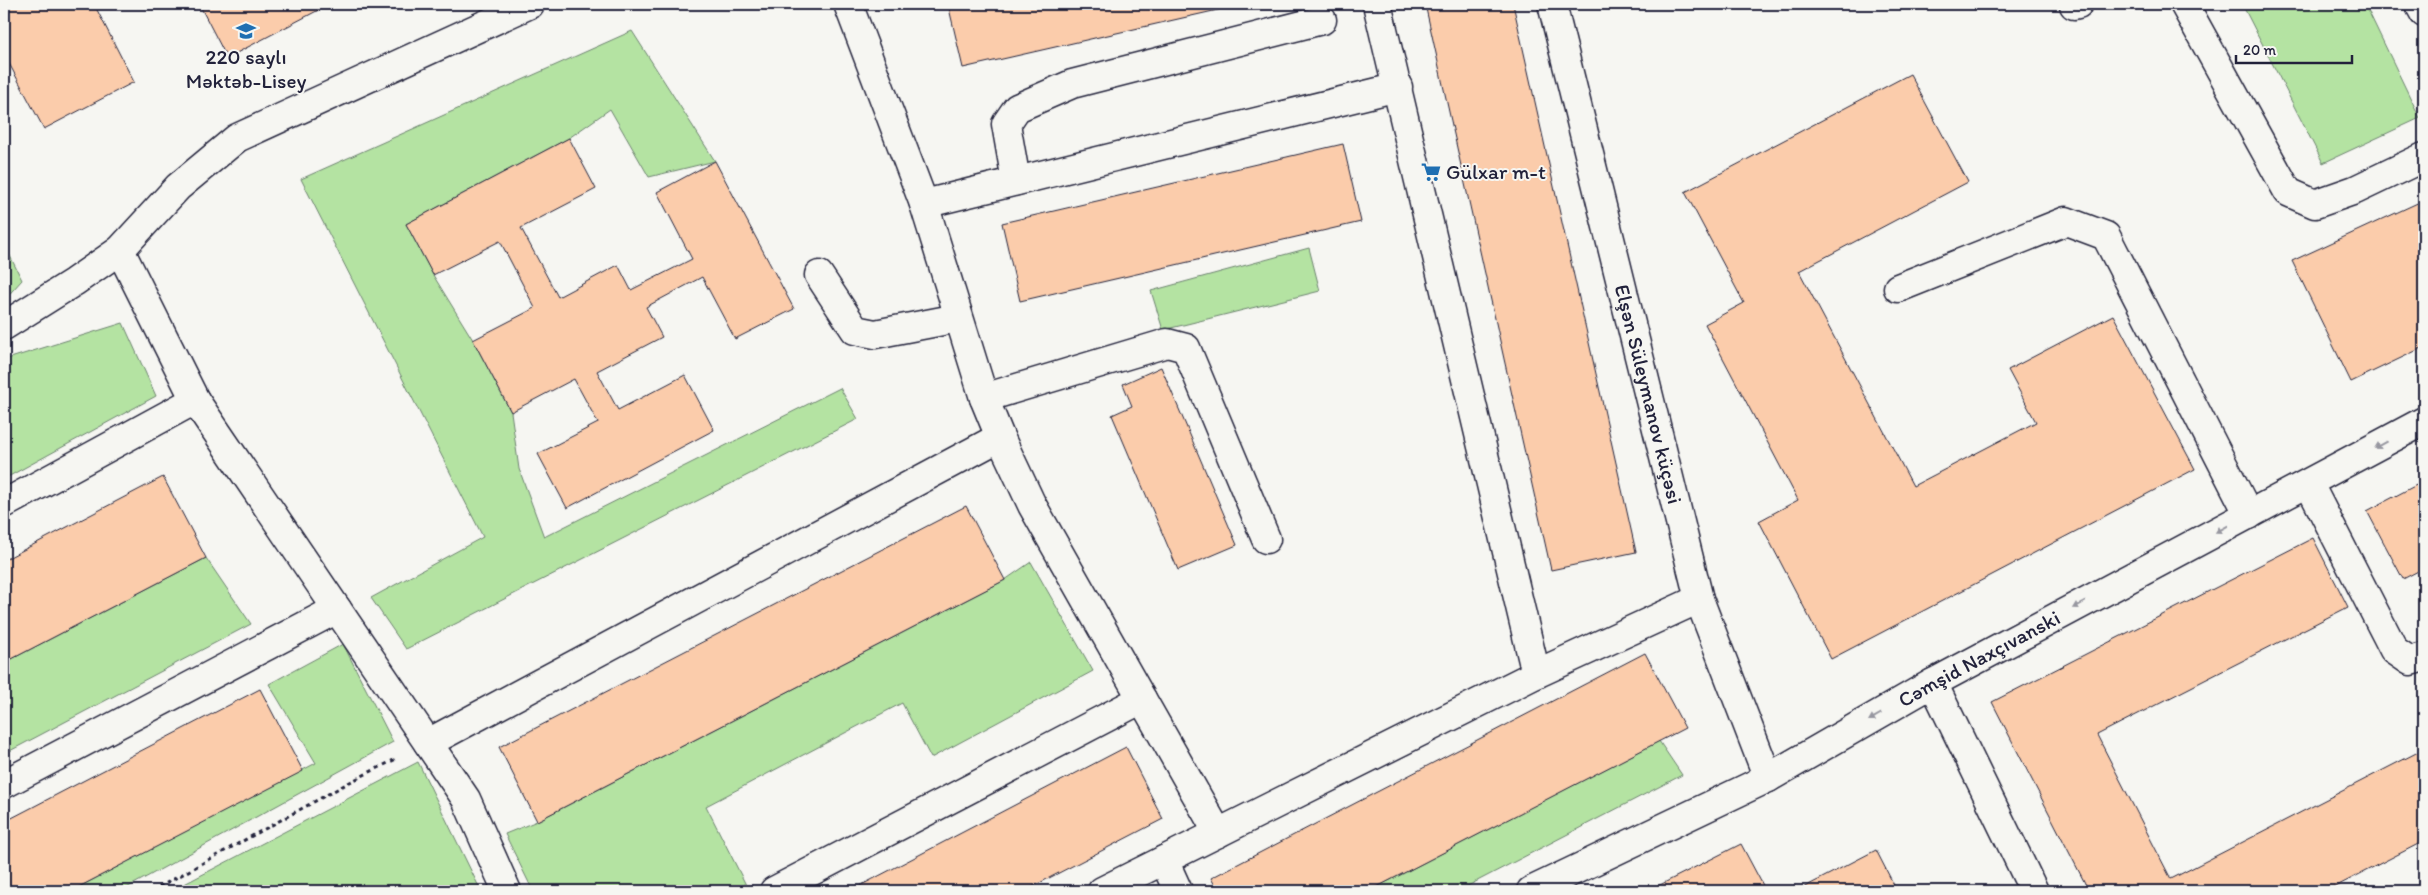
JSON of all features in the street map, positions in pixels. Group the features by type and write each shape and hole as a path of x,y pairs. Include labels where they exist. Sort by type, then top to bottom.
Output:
{"street":[{"path":"4,326 74,282 120,250 178,187 237,138 530,4"},
{"path":"848,4 924,204 984,398 1000,437 1032,505 1218,833"},
{"path":"1377,4 1536,674"},
{"name":"Elşən Süleymanov küçəsi","path":"1552,4 1698,599 1768,778"},
{"path":"2184,4 2288,192 2315,204 2355,190 2424,157"},
{"path":"2418,4 2424,13"},
{"path":"1016,181 1006,124 1017,108 1072,84 1322,20"},
{"path":"924,204 1398,86"},
{"path":"1898,288 2066,222 2106,236 2249,515"},
{"path":"120,250 195,400 466,799 507,891"},
{"path":"819,275 855,330 875,334 958,318"},
{"path":"984,398 1167,343 1186,348 1266,539"},
{"path":"4,504 195,400"},
{"name":"Cəmşid Naxçıvanski","path":"1531,891 1768,778 1933,684 2424,421"},
{"path":"428,743 1000,437"},
{"path":"2309,484 2394,650 2410,661 2424,657"},
{"path":"1102,891 1536,674 1698,599"},
{"path":"4,784 337,609"},
{"path":"1933,684 2034,891"},
{"path":"774,891 1142,699"},
{"path":"1164,860 1178,891"}],"path":[{"path":"152,891 350,782 428,743"}],"green space":[{"path":"2242,4 2365,4 2420,118 2323,163"},
{"path":"632,31 715,161 649,177 610,109 569,138 406,224 433,275 473,340 511,412 519,469 544,537 840,388 858,419 406,649 371,598 483,537 301,179"},
{"path":"4,244 22,280 4,300"},
{"path":"1309,248 1320,291 1163,330 1151,291"},
{"path":"123,323 156,396 4,479 4,360"},
{"path":"206,558 251,624 4,754 4,663"},
{"path":"1031,562 1093,671 931,758 902,703 706,806 749,891 533,891 505,834 537,821 1005,580"},
{"path":"343,644 393,742 121,891 71,891 316,763 269,684"},
{"path":"1659,741 1682,775 1458,891 1369,891"},
{"path":"418,762 481,891 171,891"}],"building":[{"path":"4,4 94,4 134,82 44,129 4,54"},
{"name":"220 saylı Məktəb-Lisey","path":"199,4 330,4 227,58"},
{"path":"948,4 1244,4 963,68"},
{"path":"1425,4 1513,4 1636,552 1551,570"},
{"path":"1910,74 1968,182 1799,271 1913,486 2036,422 2008,370 2113,315 2195,469 1831,659 1759,521 1798,500 1705,324 1744,303 1685,192"},
{"path":"569,138 596,189 521,228 558,297 618,265 631,290 692,259 657,192 715,161 794,309 735,339 702,277 646,307 662,337 597,371 618,410 685,375 714,430 567,508 538,454 598,423 574,379 511,412 473,340 535,308 500,241 433,275 406,224"},
{"path":"1343,144 1361,222 1020,301 1002,223"},
{"path":"2424,200 2424,347 2351,382 2292,261"},
{"path":"1161,367 1237,545 1178,570 1112,415 1132,406 1123,384"},
{"path":"163,477 206,558 4,663 4,560"},
{"path":"2424,481 2424,568 2403,579 2367,511"},
{"path":"966,506 1005,580 537,821 499,747"},
{"path":"2313,538 2348,607 2097,735 2171,879 2424,749 2424,841 2327,891 2089,891 1992,702"},
{"path":"1645,653 1685,728 1369,891 1218,891 1211,878"},
{"path":"260,689 303,771 71,891 4,891 4,822"},
{"path":"1126,747 1163,819 1024,891 850,891"},
{"path":"1741,844 1766,891 1648,891"},
{"path":"1876,850 1897,891 1797,891"}],"place":[{"name":"220 saylı Məktəb-Lisey","path":"246,31"},
{"name":"Gülxar m-t","path":"1431,172"}]}
